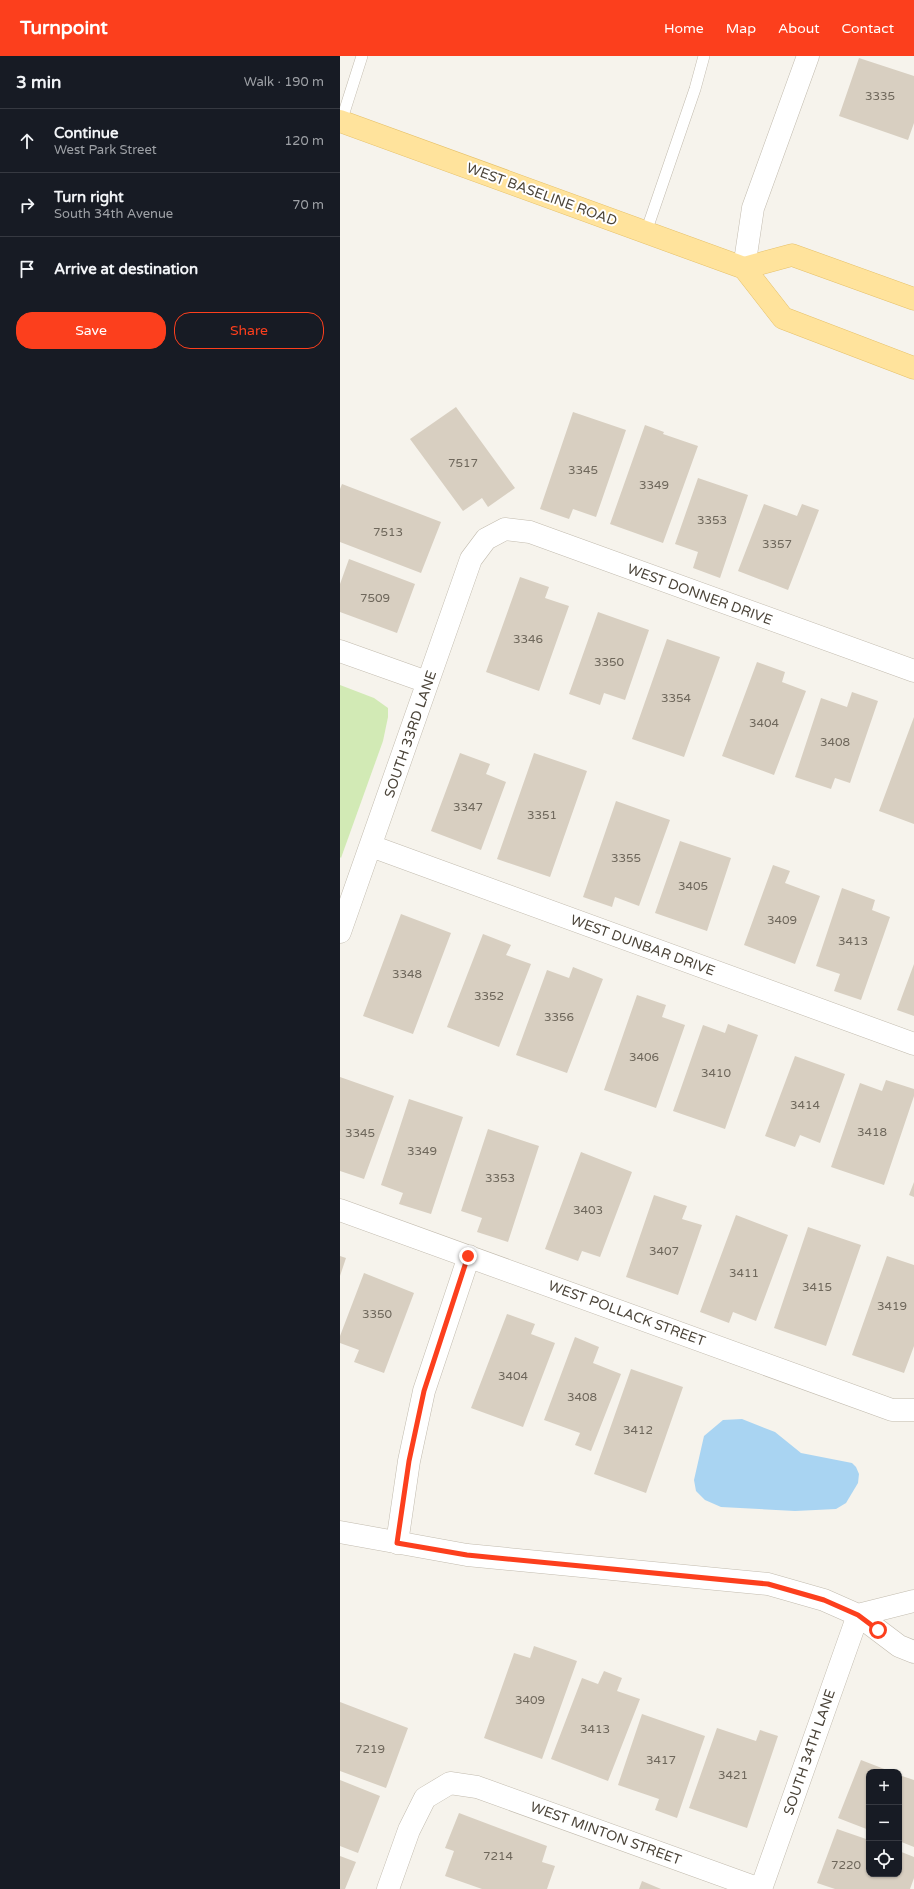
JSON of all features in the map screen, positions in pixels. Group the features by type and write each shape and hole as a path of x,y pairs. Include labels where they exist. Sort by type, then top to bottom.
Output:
{"main road":[{"name":"WEST BASELINE ROAD","path":"340,121 744,268"},
{"path":"914,299 792,255 744,268 783,318 914,368"},
{"path":"878,355 914,355"}],"street":[{"path":"744,268 753,208 808,56"},
{"name":"WEST DONNER DRIVE","path":"486,540 505,529 530,532 914,671"},
{"name":"SOUTH 33RD LANE","path":"340,932 471,559 486,540"},
{"path":"340,651 427,682"},
{"name":"WEST DUNBAR DRIVE","path":"371,846 914,1044"},
{"name":"WEST POLLACK STREET","path":"340,1210 892,1410 914,1410"},
{"path":"397,1543 409,1461 424,1391 468,1256"},
{"path":"340,1532 467,1555 768,1584 824,1600 858,1615 899,1646 914,1652"},
{"path":"858,1615 914,1601"},
{"name":"SOUTH 34TH LANE","path":"760,1889 858,1615"},
{"name":"WEST MINTON STREET","path":"388,1889 409,1830 426,1798 450,1783 477,1787 760,1889"}],"lane":[{"path":"340,121 362,56"},
{"path":"646,232 695,89 704,56"}],"green space":[{"path":"340,685 374,698 388,708 388,717 383,741 341,858 340,857"}],"water":[{"path":"742,1419 775,1432 801,1453 852,1463 856,1467 859,1474 858,1483 846,1503 836,1509 795,1511 721,1507 705,1500 696,1491 694,1480 704,1436 723,1420"}],"building":[{"path":"859,58 914,76 914,123 908,140 839,116"},
{"path":"456,407 515,488 488,507 482,498 463,511 410,439"},
{"path":"573,412 626,430 596,517 573,509 569,519 540,509"},
{"path":"645,425 664,432 663,434 698,446 663,543 610,524"},
{"path":"698,478 748,495 720,578 693,568 698,552 675,544"},
{"path":"342,484 441,522 421,573 340,542 340,489"},
{"path":"764,504 797,516 802,504 819,510 788,590 738,571"},
{"path":"349,559 415,584 397,633 340,612 340,584"},
{"path":"520,577 549,587 545,598 569,606 539,691 486,672"},
{"path":"598,612 649,630 625,700 604,693 600,705 569,694"},
{"path":"667,639 720,657 684,757 632,739"},
{"path":"757,662 785,672 782,682 806,691 774,775 722,756"},
{"path":"852,692 878,701 850,783 835,778 831,789 795,777 821,698 847,707"},
{"path":"914,717 914,824 879,811"},
{"path":"460,753 490,764 486,774 506,782 481,850 431,831"},
{"path":"534,753 587,771 550,877 497,859"},
{"path":"616,801 670,820 639,906 615,897 612,907 583,897"},
{"path":"680,841 731,858 707,931 655,913"},
{"path":"773,865 790,871 785,883 820,896 795,964 744,945"},
{"path":"842,888 875,900 872,910 890,917 861,1000 834,991 840,974 816,966"},
{"path":"401,914 451,933 413,1034 363,1016"},
{"path":"483,934 511,945 506,955 531,964 499,1047 447,1027"},
{"path":"914,964 914,1016 897,1010"},
{"path":"573,967 603,979 567,1073 516,1055 547,970 569,978"},
{"path":"637,995 666,1005 662,1017 685,1025 656,1108 604,1090"},
{"path":"728,1024 758,1035 725,1129 673,1111 703,1025 725,1033"},
{"path":"795,1056 845,1074 820,1143 800,1135 795,1147 765,1136"},
{"path":"340,1077 394,1096 364,1179 340,1171"},
{"path":"886,1080 914,1089 914,1096 884,1185 831,1167 860,1083 882,1091"},
{"path":"409,1099 463,1117 431,1214 399,1204 403,1193 381,1185"},
{"path":"488,1129 539,1146 508,1242 477,1232 482,1218 461,1211"},
{"path":"581,1152 632,1172 600,1257 582,1251 578,1261 545,1249"},
{"path":"914,1182 914,1197 909,1195"},
{"path":"654,1195 687,1206 682,1219 702,1225 678,1295 626,1277"},
{"path":"736,1215 788,1235 756,1321 733,1312 729,1323 700,1312"},
{"path":"808,1227 861,1245 826,1346 774,1328"},
{"path":"340,1256 346,1258 340,1276"},
{"path":"887,1256 914,1265 914,1346 904,1373 852,1355"},
{"path":"364,1273 414,1293 384,1373 354,1362 359,1350 340,1343 340,1336"},
{"path":"507,1314 535,1324 531,1334 555,1343 523,1427 471,1408"},
{"path":"575,1337 599,1347 593,1363 621,1374 591,1451 575,1445 580,1433 544,1420"},
{"path":"631,1369 683,1387 646,1493 594,1474"},
{"path":"534,1646 577,1661 542,1759 484,1738 514,1653 530,1658"},
{"path":"604,1671 622,1678 617,1691 640,1699 608,1781 551,1759 582,1678 598,1684"},
{"path":"340,1702 408,1728 386,1788 340,1771"},
{"path":"642,1714 705,1736 677,1818 655,1810 659,1799 618,1785"},
{"path":"717,1728 756,1741 760,1730 778,1736 747,1828 689,1808"},
{"path":"861,1760 884,1769 866,1769 866,1829 838,1818"},
{"path":"902,1776 914,1780 914,1847 902,1842"},
{"path":"340,1780 380,1796 358,1853 340,1846"},
{"path":"459,1813 547,1846 542,1862 555,1866 547,1889 482,1889 445,1876 454,1851 445,1848"},
{"path":"837,1829 866,1839 866,1877 902,1877 902,1852 914,1857 914,1878 910,1889 835,1889 817,1883"},
{"path":"340,1856 356,1862 345,1889 340,1889"},
{"path":"642,1881 661,1889 639,1889"}],"route":[{"path":"468,1256 424,1391 409,1461 397,1543 467,1555 768,1584 824,1600 858,1615 878,1630"}]}
